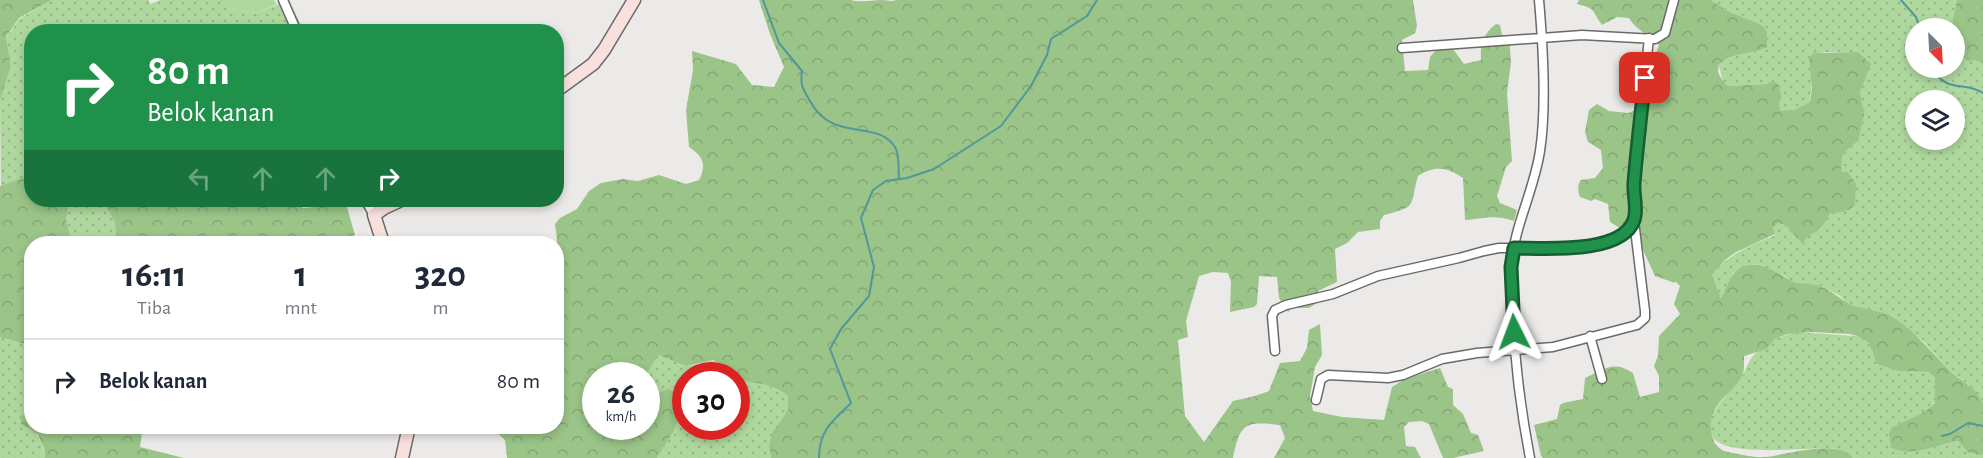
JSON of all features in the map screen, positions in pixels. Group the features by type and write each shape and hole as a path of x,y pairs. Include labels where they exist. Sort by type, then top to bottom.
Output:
{"main road":[{"path":"564,85 593,64 634,0"},
{"path":"380,236 374,215 388,207"},
{"path":"402,458 407,434"}],"street":[{"path":"283,0 294,24"},
{"path":"1530,458 1515,350 1511,267 1521,214 1531,188 1540,151 1543,115 1543,38 1539,0"},
{"path":"1402,48 1605,35 1660,37 1665,33 1674,0"},
{"path":"1316,400 1319,382 1328,375 1388,378 1403,375 1442,359 1477,353 1553,347 1637,325 1644,318 1634,221 1634,182 1649,38"},
{"path":"369,207 374,215"},
{"path":"1275,351 1272,316 1279,308 1333,294 1378,276 1484,251 1558,248 1610,242 1626,231 1634,221"},
{"path":"1590,336 1602,379"}],"green space":[{"path":"0,0 52,0 19,18 6,37 11,66 0,101"},
{"path":"52,0 149,0 150,4 160,0 225,0 227,8 256,13 289,0 301,24 24,24 24,177 1,187 0,101 11,66 6,38 19,19"},
{"path":"225,0 274,0 277,4 256,13 226,8"},
{"path":"759,0 1413,0 1417,26 1415,33 1402,40 1405,71 1428,70 1430,57 1436,50 1453,49 1464,64 1481,60 1481,49 1485,36 1496,24 1500,25 1502,35 1509,37 1511,62 1507,93 1512,161 1506,167 1497,196 1500,203 1517,210 1514,221 1495,217 1465,220 1463,178 1446,170 1430,170 1418,176 1413,200 1408,207 1384,215 1380,221 1380,229 1358,232 1347,243 1335,249 1337,282 1318,291 1317,303 1309,308 1292,308 1288,312 1279,298 1277,277 1259,276 1257,304 1254,307 1230,312 1231,282 1228,273 1213,272 1199,276 1186,321 1188,337 1178,340 1185,416 1204,442 1233,401 1269,391 1280,363 1300,361 1307,348 1309,330 1320,324 1322,355 1315,367 1310,396 1313,411 1342,417 1384,420 1392,387 1405,379 1440,368 1448,387 1453,389 1453,405 1463,414 1471,433 1478,435 1484,451 1443,458 1429,424 1422,421 1409,422 1404,427 1406,446 1415,447 1421,458 1274,458 1285,438 1280,425 1252,424 1242,431 1238,438 1233,458 771,458 769,446 772,433 788,410 788,396 774,388 750,382 750,362 713,360 676,362 658,355 654,362 582,362 582,440 660,440 660,392 668,389 672,391 672,434 657,458 507,458 505,440 498,434 564,434 564,236 556,236 555,224 560,218 577,209 589,191 601,183 623,179 638,181 659,175 686,184 699,180 703,165 698,154 689,147 686,110 693,70 692,51 736,64 752,85 774,87 784,67"},
{"path":"1579,0 1711,0 1763,26 1767,32 1767,47 1730,58 1722,62 1718,68 1720,76 1728,86 1766,84 1773,81 1779,85 1782,98 1779,104 1781,111 1794,110 1810,102 1812,88 1809,59 1813,53 1858,52 1871,64 1860,92 1864,115 1859,140 1843,154 1841,171 1848,172 1856,184 1855,205 1844,212 1830,213 1822,226 1803,244 1785,225 1778,223 1773,228 1775,234 1736,252 1725,260 1712,275 1721,299 1733,274 1742,267 1753,264 1770,269 1799,283 1821,286 1853,305 1895,318 1948,369 1977,393 1983,404 1983,454 1980,456 1968,452 1958,441 1908,452 1891,448 1889,434 1892,427 1924,412 1935,403 1935,377 1928,372 1899,371 1877,364 1869,343 1857,336 1811,332 1787,334 1775,339 1767,349 1744,356 1744,370 1741,378 1714,412 1711,426 1713,439 1721,449 1751,456 1765,457 1824,448 1846,452 1853,458 1543,458 1541,456 1534,425 1557,419 1560,405 1563,403 1583,399 1585,378 1609,367 1620,367 1633,373 1640,397 1659,392 1659,376 1654,366 1658,356 1659,336 1680,314 1674,304 1680,286 1675,281 1675,283 1655,276 1638,239 1610,222 1608,204 1580,197 1578,191 1581,180 1595,178 1603,168 1601,150 1588,142 1585,132 1589,110 1597,104 1609,111 1628,113 1643,107 1659,45 1629,18 1617,17 1602,25 1591,9 1577,4"},
{"path":"1711,0 1957,0 1953,18 1905,18 1905,78 1965,78 1965,51 1983,64 1983,404 1969,385 1949,370 1924,342 1893,316 1870,312 1846,302 1823,287 1791,281 1760,265 1745,266 1733,273 1721,300 1705,287 1718,268 1734,255 1775,235 1773,228 1778,223 1785,225 1803,243 1830,213 1837,213 1848,172 1841,171 1843,154 1859,140 1864,115 1860,101 1862,85 1858,52 1822,52 1812,80 1810,102 1788,112 1781,111 1779,104 1782,98 1779,85 1773,82 1728,86 1723,81 1719,67 1722,61 1741,54 1750,21"},
{"path":"1957,0 1983,0 1983,64 1965,58 1965,18 1953,18"},
{"path":"24,177 24,207 69,207 66,219 70,236 24,236 24,344 0,337 0,186"},
{"path":"69,207 107,207 115,223 116,236 70,236 66,219"},
{"path":"107,207 347,207 355,235 116,236 115,223"},
{"path":"1795,332 1857,336 1869,343 1875,358 1899,369 1925,372 1935,376 1935,402 1924,412 1892,427 1891,448 1908,452 1959,441 1971,452 1980,456 1983,454 1983,458 1854,458 1833,448 1764,450 1730,447 1718,442 1711,435 1710,422 1718,405 1737,384 1756,353 1767,349 1775,339"},
{"path":"0,337 24,344 24,414 21,417 24,424 24,434 35,434 40,440 45,458 0,458"},
{"path":"657,355 677,362 672,362 672,434 660,406 660,362 653,362"},
{"path":"750,382 774,388 788,396 789,410 780,421 769,446 771,458 657,458 672,434 672,440 750,440"},
{"path":"24,414 24,426 21,424 21,417"},
{"path":"36,434 142,434 140,447 184,458 45,458 44,448"}],"waterway":[{"path":"763,0 779,43 802,71 801,80 804,90 819,114 842,127 887,138 897,150 899,179"},
{"path":"819,458 824,433 851,403 830,349 841,329 869,296 874,267 861,218 873,190 886,181 907,178 934,169 1001,126 1031,86 1047,55 1051,39 1087,16 1097,0"},
{"path":"1901,0 1916,18"},
{"path":"1940,78 1950,84 1983,93"},
{"path":"1942,436 1968,423 1983,426"}],"route":[{"path":"1514,332 1511,267 1514,248 1558,248 1610,242 1626,231 1634,221 1633,192 1645,78"}]}
